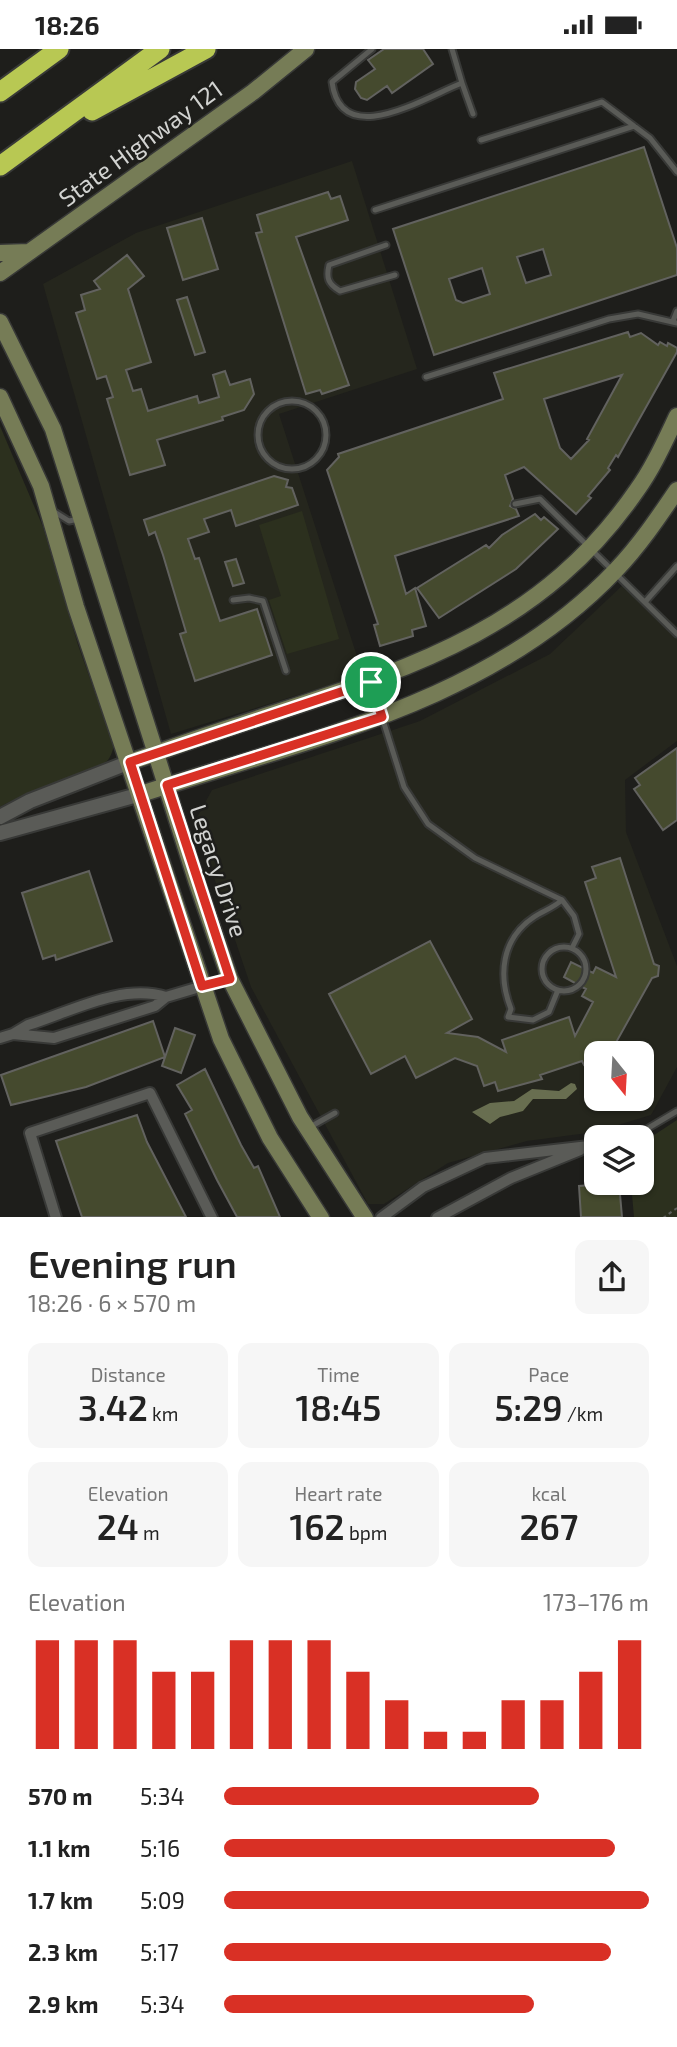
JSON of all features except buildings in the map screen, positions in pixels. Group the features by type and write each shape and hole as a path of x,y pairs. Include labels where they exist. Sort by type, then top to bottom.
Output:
{"highway":[{"path":"24,74 43,49"},
{"path":"0,92 59,49"},
{"path":"0,166 160,49"},
{"path":"35,141 206,49"}],"main road":[{"name":"State Highway 121","path":"0,273 230,108 306,49"},
{"path":"0,253 30,252"},
{"name":"Legacy Drive","path":"0,322 45,409 230,979 307,1128 365,1217"},
{"name":"Legacy Drive","path":"0,397 41,486 76,607 141,794 202,986 237,1076 270,1138 321,1217"},
{"path":"130,762 371,682 432,658 479,634 549,585 590,546 637,491 677,416"},
{"path":"141,794 382,717 451,688 505,659 556,624 615,571 677,490"},
{"path":"202,986 230,979"}],"street":[{"path":"0,817 30,801 130,762"},
{"path":"0,833 141,794"},
{"path":"13,1034 54,1038 155,1006 166,997 202,986"},
{"path":"0,1038 27,1025 128,993 152,992 166,997"},
{"path":"102,1001 107,1022"},
{"path":"56,1217 30,1133 150,1093 212,1217"},
{"path":"381,1217 423,1187 485,1158 584,1146"},
{"path":"437,1217 511,1178 584,1149"}],"lane":[{"path":"372,49 332,82 334,95 342,109 356,116 403,110 462,83"},
{"path":"452,49 473,114"},
{"path":"481,140 602,102 650,138 677,172"},
{"path":"375,210 634,126"},
{"path":"386,245 340,259 329,265 327,276 331,286 340,291 396,275"},
{"path":"426,377 609,319 639,314 675,322 677,311"},
{"path":"282,402 308,404 324,422 324,446 312,463 303,467 278,466 266,458 261,449 258,435 261,421 270,409 282,402"},
{"path":"41,486 53,511 69,521 82,518"},
{"path":"515,504 540,499 677,634"},
{"path":"645,602 677,566"},
{"path":"233,600 249,598 263,601 286,671"},
{"path":"371,682 404,786 428,824 475,858 562,900 574,916 579,934 572,949"},
{"path":"558,990 549,1012 533,1020 508,1017 511,1009 503,988 503,966 511,939 532,918 562,900"},
{"path":"572,949 583,958 586,972 572,989 558,990 546,982 543,961 552,950 572,949"},
{"path":"653,1125 677,1111"},
{"path":"307,1128 335,1113"}],"path":[{"path":"663,1217 677,1208"}],"shaded area":[{"path":"352,161 417,369 279,414 363,675 171,734 43,284 136,233"},
{"path":"0,426 43,527 78,645 114,746 108,759 98,767 0,807"},
{"path":"302,511 339,639 287,654 269,600 281,596 259,525"},
{"path":"626,582 677,626 677,741 625,780 626,832 677,966 677,1067 654,1109 654,1041 584,1041 584,1111 653,1111 651,1115 618,1125 584,1125 584,1133 527,1141 448,1163 384,1204 368,1204 251,987 195,821 212,790 420,721 550,654"},
{"path":"571,1083 575,1084 577,1089 566,1099 533,1099 523,1111 500,1117 490,1124 472,1112 490,1103 514,1101 532,1089 559,1091"},
{"path":"677,1120 677,1217 634,1217 632,1195 654,1195 654,1135"}],"route":[{"path":"371,682 382,717 167,785 230,979 202,986 130,762 371,682"}]}
